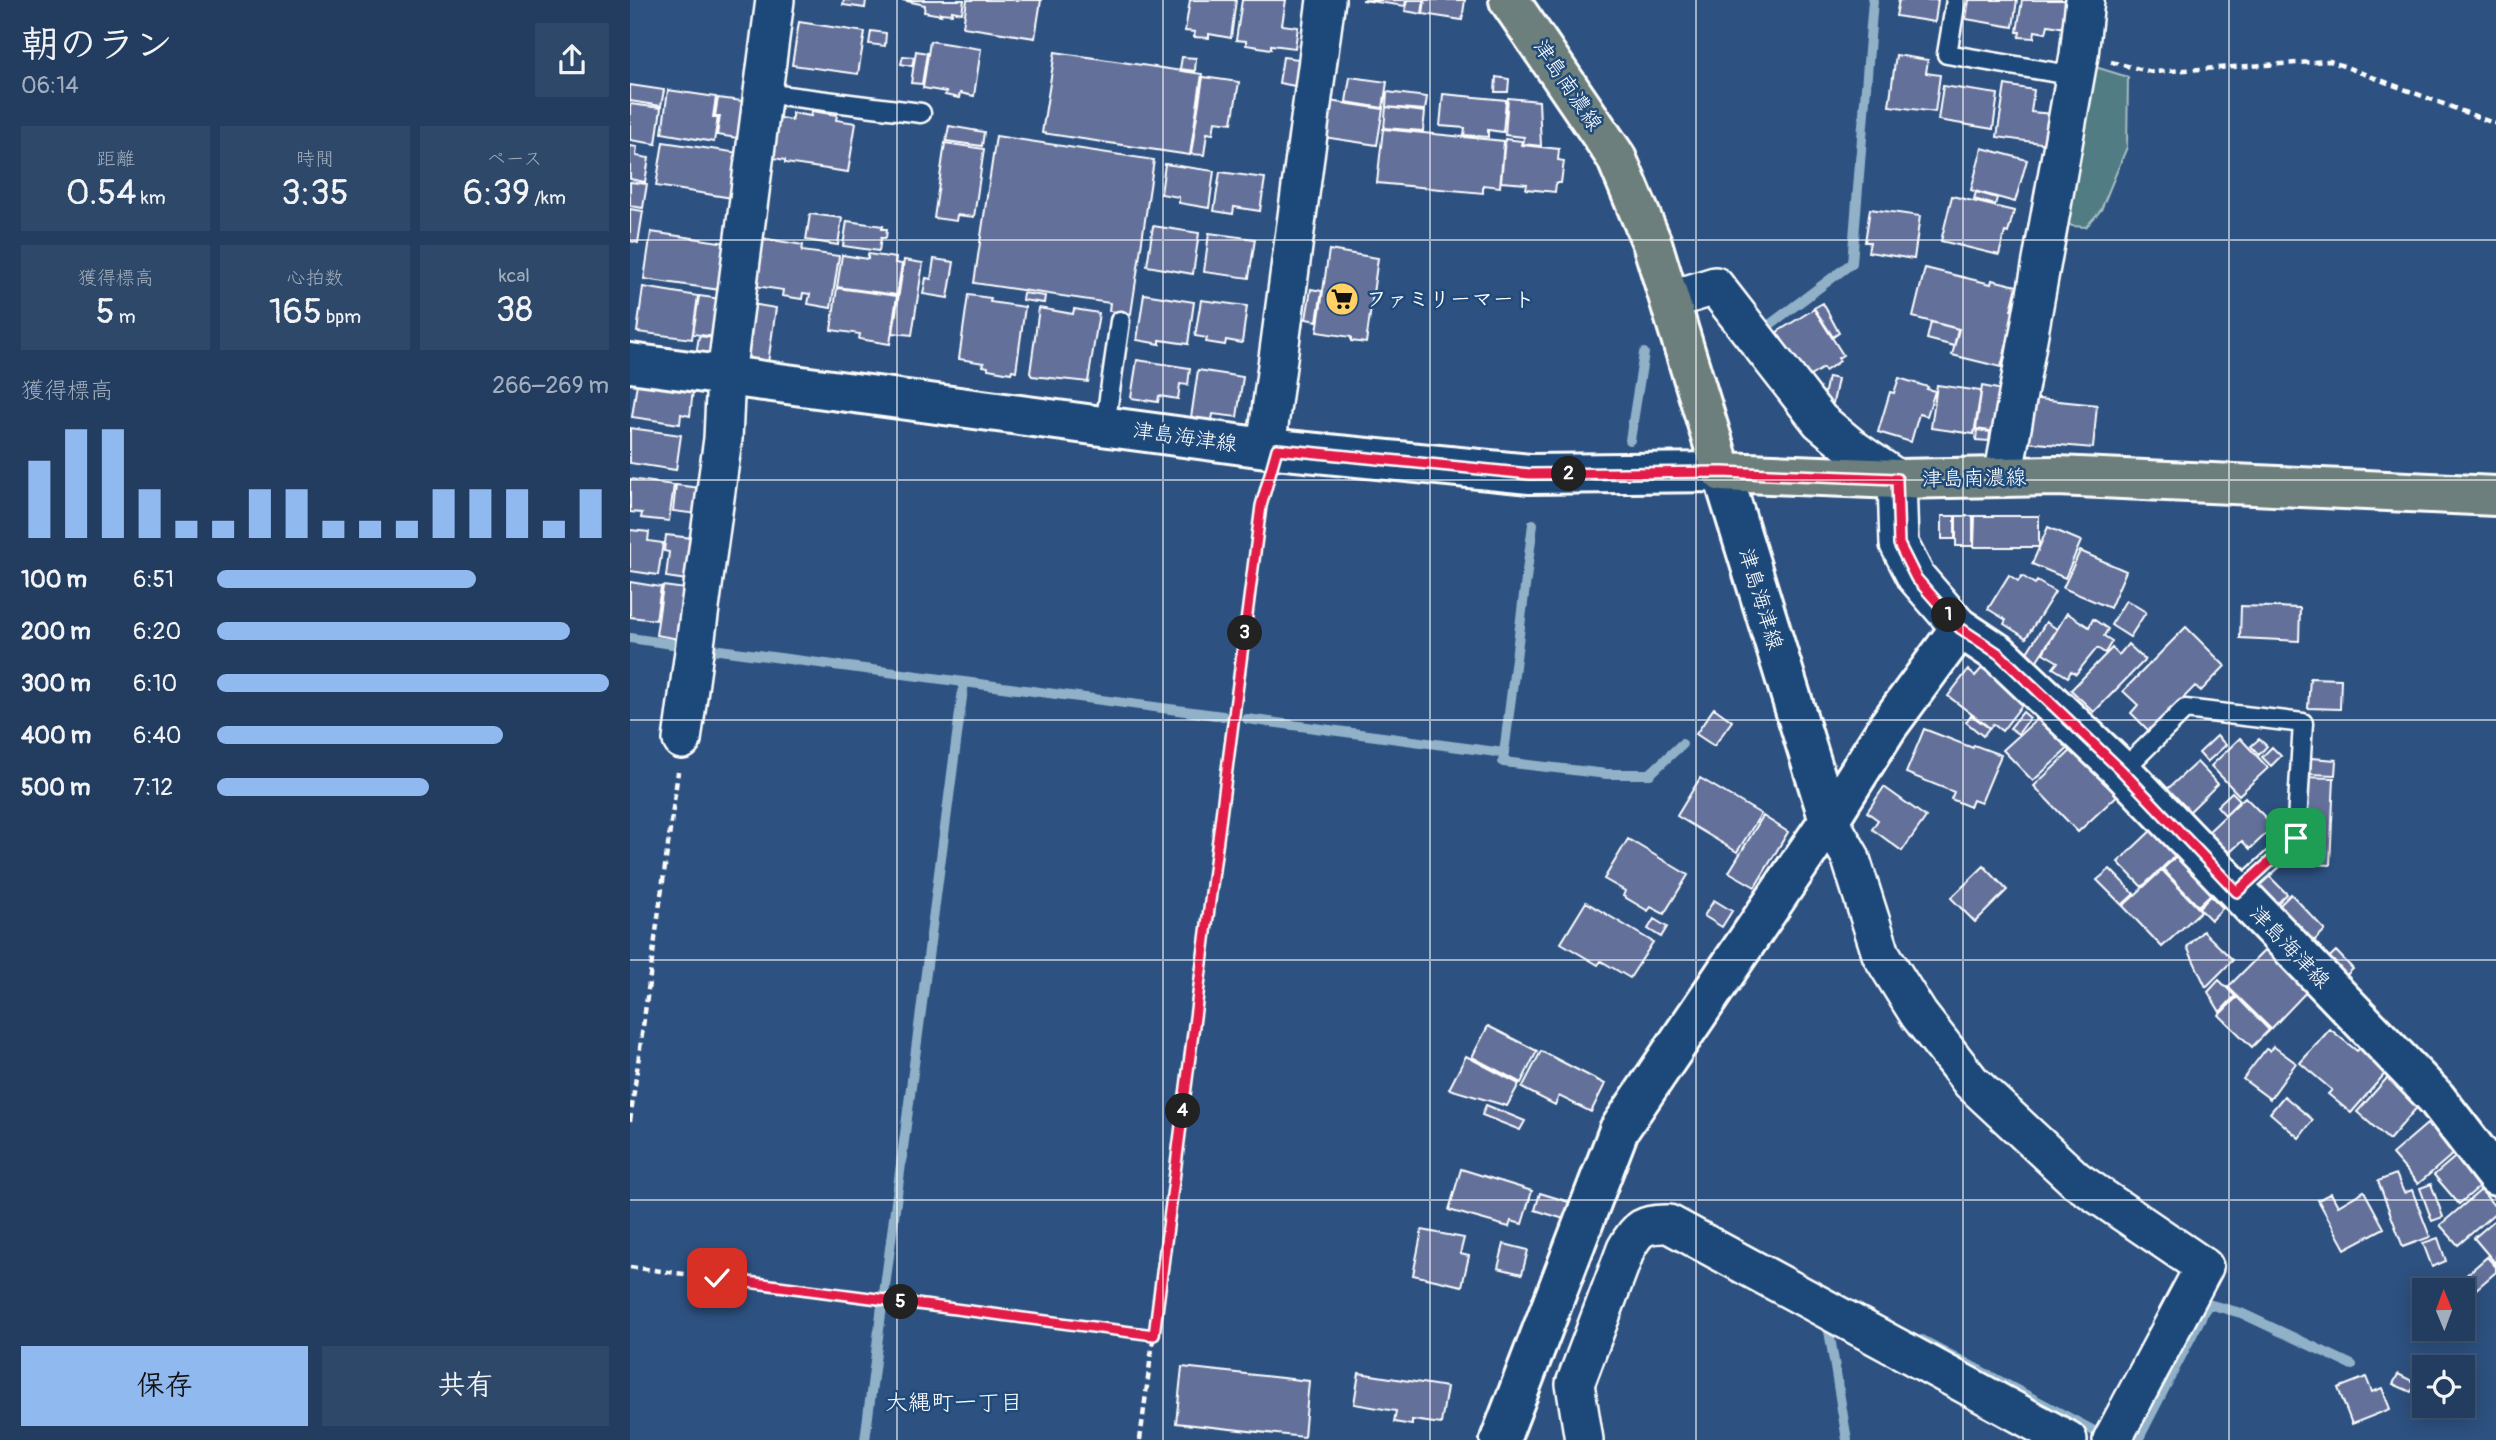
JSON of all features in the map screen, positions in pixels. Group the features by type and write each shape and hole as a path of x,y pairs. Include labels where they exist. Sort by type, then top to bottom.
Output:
{"main road":[{"name":"津島南濃線","path":"1509,0 1616,157 1652,243 1722,472 1897,479 2057,476 2496,496"},
{"name":"津島海津線","path":"630,363 1272,448 1530,474 1722,472 1829,820"},
{"name":"津島海津線","path":"1960,628 1999,654 2122,771 2436,1098 2496,1175"},
{"path":"1500,1440 1619,1130 1829,820 1888,726 1960,628"}],"street":[{"path":"682,740 723,439 726,375 775,0"},
{"path":"1272,448 1326,0"},
{"path":"2003,478 2077,65 2085,0"},
{"path":"1670,300 1715,286 1820,421 1855,450 1897,479 1899,544 1916,578 1960,628"},
{"path":"1829,820 1850,856 1881,954 1919,1015 1971,1082 2076,1180 2204,1267 2112,1440"},
{"path":"1584,1440 1575,1384 1626,1249 1635,1233 1653,1224 1669,1224 2068,1440"}],"lane":[{"path":"1956,0 1947,54 2077,65"},
{"path":"763,93 921,113"},
{"path":"1105,426 1120,321"},
{"path":"2122,771 2185,709 2303,723 2296,838 2237,892"}],"path":[{"path":"2077,65 2152,72 2330,61 2496,124"},
{"path":"1140,1440 1261,506 1272,448"},
{"path":"630,1121 682,740"},
{"path":"630,1267 1154,1335"}],"green space":[{"path":"2089,65 2128,77 2127,147 2101,210 2086,227 2072,226 2061,218"}],"building":[{"path":"844,0 866,0 865,8 843,5"},
{"path":"902,0 964,0 962,13 952,11 952,14 940,13 941,15 924,12 925,5"},
{"path":"967,0 1041,0 1035,38 963,27"},
{"path":"1190,0 1236,0 1231,38 1209,34 1209,38 1194,37 1195,32 1185,31"},
{"path":"1242,0 1286,0 1282,25 1298,27 1295,48 1271,45 1271,49 1246,45 1246,41 1236,40"},
{"path":"1362,0 1406,0 1405,6"},
{"path":"1407,0 1424,0 1422,14 1405,11"},
{"path":"1425,0 1465,0 1462,20 1423,14"},
{"path":"1899,0 1938,0 1935,22 1896,16"},
{"path":"1969,0 2017,0 2013,27 1966,19"},
{"path":"2022,0 2070,0 2066,28 2048,25 2046,33 2035,31 2034,38 2019,37 2020,32 2017,32"},
{"path":"799,22 865,32 858,74 792,65"},
{"path":"871,31 886,33 885,46 869,44"},
{"path":"930,41 981,49 974,96 960,93 959,98 945,95 946,92 923,88"},
{"path":"916,51 927,53 922,84 911,83"},
{"path":"1055,52 1202,74 1190,155 1042,133"},
{"path":"1896,55 1928,60 1926,73 1940,75 1935,112 1889,106"},
{"path":"903,56 914,57 912,66 901,64"},
{"path":"1182,57 1196,58 1195,71 1180,69"},
{"path":"1283,57 1299,59 1295,86 1279,83"},
{"path":"1203,77 1239,82 1232,123 1215,121 1213,134 1207,133 1204,155 1191,154"},
{"path":"1350,77 1387,82 1383,108 1346,102"},
{"path":"1496,77 1509,79 1508,92 1495,92"},
{"path":"630,85 664,90 661,106 630,101"},
{"path":"2005,85 2034,90 2031,112 2053,114 2048,144 1997,137"},
{"path":"1943,86 1998,94 1993,129 1938,120"},
{"path":"668,90 716,97 713,117 718,117 714,142 662,133"},
{"path":"1387,92 1427,97 1425,110 1386,107"},
{"path":"1443,94 1506,100 1503,132 1488,130 1488,137 1464,135 1465,128 1440,126"},
{"path":"718,98 751,102 745,139 717,135 720,116 715,116"},
{"path":"1508,98 1539,101 1541,146 1523,144 1524,137 1505,135"},
{"path":"1329,101 1383,109 1377,145 1323,137"},
{"path":"630,104 661,108 656,144 630,140"},
{"path":"1386,107 1425,112 1423,131 1384,128"},
{"path":"812,111 837,115 836,120 856,123 848,172 785,163 785,160 769,157 774,117 792,120 792,113 811,116"},
{"path":"949,126 984,132 982,146 946,141"},
{"path":"1383,129 1504,141 1500,187 1483,185 1483,193 1377,183"},
{"path":"996,136 1154,160 1131,314 1109,311 1110,303 974,283"},
{"path":"1505,139 1522,141 1521,145 1559,149 1558,160 1564,161 1561,183 1556,183 1555,192 1526,189 1527,184 1501,182"},
{"path":"663,142 746,154 739,199 656,186"},
{"path":"945,143 984,149 974,217 957,215 956,221 934,218"},
{"path":"630,146 637,147 636,156 649,158 645,182 630,179"},
{"path":"1982,148 2027,160 2015,202 1971,190"},
{"path":"1165,164 1214,171 1209,208 1179,203 1179,197 1161,194"},
{"path":"1220,172 1265,178 1260,211 1234,207 1233,214 1214,211"},
{"path":"630,182 647,184 643,208 630,206"},
{"path":"1976,192 1997,198 1995,205 1974,199"},
{"path":"1952,196 2014,211 1999,255 1941,241"},
{"path":"630,209 643,211 638,243 630,241"},
{"path":"1870,209 1920,216 1914,259 1868,252 1870,242 1865,242"},
{"path":"810,214 842,218 838,245 806,240"},
{"path":"847,221 883,226 882,229 887,229 886,238 881,238 879,251 843,246"},
{"path":"1153,226 1199,233 1193,274 1147,266"},
{"path":"651,232 734,244 727,291 644,279"},
{"path":"1209,233 1255,239 1249,278 1204,272"},
{"path":"755,237 803,245 802,251 839,256 831,308 808,304 810,294 803,293 802,299 782,296 783,290 748,285"},
{"path":"1329,250 1378,258 1366,343 1351,341 1351,337 1317,332"},
{"path":"868,254 896,258 895,263 902,264 897,295 837,287 842,255 868,259"},
{"path":"934,259 954,262 948,298 923,294 926,278 931,279"},
{"path":"904,260 923,263 912,335 893,333"},
{"path":"1925,268 1991,284 1992,280 2017,286 2011,310 2015,311 2001,367 1952,355 1959,329 1913,317"},
{"path":"643,287 698,296 692,339 637,332"},
{"path":"837,288 897,296 890,344 859,339 860,334 831,330"},
{"path":"1311,289 1322,291 1317,321 1306,319"},
{"path":"1023,293 1045,296 1044,303 1022,300"},
{"path":"1144,294 1194,302 1188,344 1160,340 1160,344 1137,340"},
{"path":"968,295 991,298 990,302 1025,307 1016,371 1012,370 1011,373 988,369 983,366 984,363 959,359"},
{"path":"699,296 729,300 723,338 693,334"},
{"path":"1201,300 1247,306 1242,343 1226,340 1225,345 1206,342 1207,338 1195,336"},
{"path":"745,303 776,308 768,363 737,359"},
{"path":"1823,303 1839,333 1833,337 1814,308"},
{"path":"1039,308 1073,314 1074,309 1099,313 1088,382 1032,376 1030,373"},
{"path":"1814,309 1843,355 1838,358 1840,361 1825,371 1823,368 1807,378 1777,332"},
{"path":"1931,322 1958,329 1954,346 1927,339"},
{"path":"699,336 723,339 720,359 696,355"},
{"path":"1137,360 1190,368 1188,385 1180,384 1178,399 1159,396 1158,402 1131,398"},
{"path":"1198,370 1243,377 1237,417 1213,414 1212,421 1191,418"},
{"path":"1828,377 1838,379 1833,403 1823,401"},
{"path":"1899,378 1935,391 1927,416 1919,414 1911,442 1878,432 1890,392 1894,393"},
{"path":"637,383 693,390 690,416 681,414 680,424 632,417"},
{"path":"1937,385 1981,391 1974,434 1931,428"},
{"path":"1982,386 2003,390 1997,432 1976,429"},
{"path":"2029,398 2097,405 2093,448 2025,442"},
{"path":"630,428 681,435 676,470 630,463"},
{"path":"1977,430 1990,432 1989,441 1976,440"},
{"path":"630,479 674,485 669,521 641,518 642,513 630,512"},
{"path":"676,485 701,488 697,514 673,511"},
{"path":"1942,516 1955,516 1955,539 1942,539"},
{"path":"1956,516 1973,516 1973,546 1956,546"},
{"path":"1975,516 2039,516 2039,547 1974,547"},
{"path":"2048,527 2081,541 2065,578 2032,564"},
{"path":"630,530 649,532 648,541 663,543 658,575 630,571"},
{"path":"666,535 692,538 687,580 666,577 669,552 664,551"},
{"path":"2080,551 2126,571 2110,608 2063,588"},
{"path":"2009,575 2018,581 2022,576 2035,584 2037,581 2055,592 2026,638 2004,624 2006,620 1988,609"},
{"path":"630,582 661,587 656,620 630,617"},
{"path":"663,586 686,589 679,639 656,635"},
{"path":"2126,600 2146,612 2130,637 2111,625"},
{"path":"2241,606 2300,608 2299,641 2240,638"},
{"path":"2067,613 2089,627 2093,619 2108,629 2104,636 2112,641 2105,653 2097,648 2076,674 2071,671 2068,677 2053,668 2058,662 2043,653"},
{"path":"2046,622 2057,629 2032,668 2021,662"},
{"path":"2186,627 2225,666 2201,691 2195,686 2150,732 2131,713 2138,705 2123,691"},
{"path":"2128,644 2145,660 2094,712 2071,690 2112,648 2119,655"},
{"path":"1982,668 2025,701 2002,731 1993,724 1990,728 1948,696 1968,670 1975,676"},
{"path":"2310,678 2341,679 2340,709 2308,708"},
{"path":"1714,708 1732,721 1714,746 1696,734"},
{"path":"2023,712 2030,718 2018,734 2010,728"},
{"path":"2045,712 2074,743 2033,781 2003,750"},
{"path":"1971,715 1989,728 1983,736 1966,722"},
{"path":"1924,729 1973,748 1974,745 2001,755 1981,803 1973,800 1970,807 1951,799 1954,792 1906,773"},
{"path":"2217,736 2226,745 2207,762 2199,753"},
{"path":"2240,738 2268,768 2239,795 2211,766"},
{"path":"2259,739 2267,746 2259,755 2251,746"},
{"path":"2078,744 2122,791 2078,832 2034,786"},
{"path":"2272,747 2281,756 2271,766 2262,757"},
{"path":"2311,758 2336,760 2335,775 2310,774"},
{"path":"2197,762 2218,784 2184,817 2162,794"},
{"path":"2300,777 2334,778 2330,865 2296,863"},
{"path":"1700,778 1761,814 1737,852 1677,816"},
{"path":"1884,787 1926,817 1902,851 1872,829 1878,820 1867,812"},
{"path":"2232,792 2240,800 2225,815 2217,806"},
{"path":"2245,797 2274,826 2250,849 2242,841 2226,856 2206,834"},
{"path":"1763,816 1788,832 1755,887 1729,872"},
{"path":"2156,826 2180,851 2142,887 2118,862"},
{"path":"1628,839 1688,875 1664,914 1651,907 1648,911 1623,896 1625,891 1604,879"},
{"path":"2181,852 2216,889 2198,906 2163,869"},
{"path":"1984,866 2007,890 1975,922 1951,898"},
{"path":"2110,869 2134,894 2122,905 2097,880"},
{"path":"2162,870 2201,911 2162,947 2123,906"},
{"path":"2263,870 2287,894 2270,911 2246,886"},
{"path":"2291,894 2325,930 2306,949 2272,913"},
{"path":"2211,896 2223,908 2211,920 2199,908"},
{"path":"1714,900 1732,911 1722,927 1704,916"},
{"path":"1586,902 1653,942 1630,978 1601,961 1598,965 1561,943"},
{"path":"1654,919 1667,927 1661,937 1648,929"},
{"path":"2203,931 2233,960 2206,987 2187,947"},
{"path":"2269,946 2311,987 2271,1029 2228,987"},
{"path":"2336,951 2353,969 2338,983 2321,965"},
{"path":"2219,980 2235,996 2220,1012 2208,992"},
{"path":"2237,997 2269,1030 2252,1047 2219,1015"},
{"path":"1488,1026 1537,1051 1521,1083 1472,1057"},
{"path":"2330,1029 2357,1051 2362,1046 2389,1069 2351,1113 2328,1094 2332,1090 2300,1063"},
{"path":"2273,1046 2296,1063 2270,1099 2243,1079 2266,1049 2270,1051"},
{"path":"1541,1051 1605,1084 1591,1112 1559,1096 1555,1105 1522,1088"},
{"path":"1466,1056 1519,1084 1507,1106 1449,1089"},
{"path":"2387,1078 2419,1105 2389,1140 2357,1112"},
{"path":"2284,1096 2313,1120 2299,1138 2270,1113"},
{"path":"1486,1105 1525,1121 1520,1130 1482,1115"},
{"path":"2427,1124 2430,1128 2434,1125 2454,1148 2450,1151 2453,1154 2418,1184 2392,1154"},
{"path":"2460,1153 2485,1182 2459,1204 2434,1175"},
{"path":"1461,1169 1532,1191 1522,1224 1511,1221 1509,1227 1449,1210"},
{"path":"2396,1174 2404,1193 2412,1190 2430,1237 2403,1247 2378,1181"},
{"path":"2431,1184 2443,1217 2432,1221 2420,1188"},
{"path":"2481,1190 2496,1208 2496,1212 2458,1245 2440,1225"},
{"path":"2364,1191 2384,1228 2345,1249 2318,1200 2331,1193 2338,1206"},
{"path":"1540,1193 1569,1202 1564,1219 1535,1210"},
{"path":"2496,1219 2496,1264 2474,1238"},
{"path":"1422,1230 1464,1238 1460,1254 1469,1256 1462,1286 1413,1275"},
{"path":"2438,1238 2446,1261 2432,1267 2423,1243"},
{"path":"1504,1244 1528,1250 1522,1274 1498,1268"},
{"path":"2487,1257 2496,1267 2496,1272 2475,1290 2475,1278 2464,1277"},
{"path":"1182,1367 1309,1381 1304,1437 1176,1423"},
{"path":"1359,1373 1447,1387 1441,1424 1412,1420 1412,1425 1394,1422 1396,1411 1354,1404"},
{"path":"2398,1374 2412,1381 2412,1390 2411,1392 2393,1384"},
{"path":"2366,1377 2372,1392 2382,1388 2390,1409 2352,1424 2338,1388"}],"waterway":[{"path":"1768,326 1852,263 1873,0"},
{"path":"1630,440 1644,353"},
{"path":"1247,719 1504,753 1533,524"},
{"path":"630,638 679,645"},
{"path":"704,648 964,682"},
{"path":"884,1294 964,682 1223,716"},
{"path":"1504,753 1503,762 1607,774 1650,774 1682,744"},
{"path":"2138,1440 2208,1304 2241,1313 2352,1365"},
{"path":"865,1440 882,1306"},
{"path":"1829,1331 1847,1440"},
{"path":"1922,1340 2094,1431"}],"place":[{"name":"ファミリーマート","path":"1342,299"}],"district":[{"name":"大縄町一丁目","path":"954,1402"}],"route":[{"path":"717,1278 1154,1335 1261,506 1277,449 1530,474 1722,472 1897,479 1899,544 1916,578 1960,628 1999,654 2122,771 2237,892 2296,838"}]}
